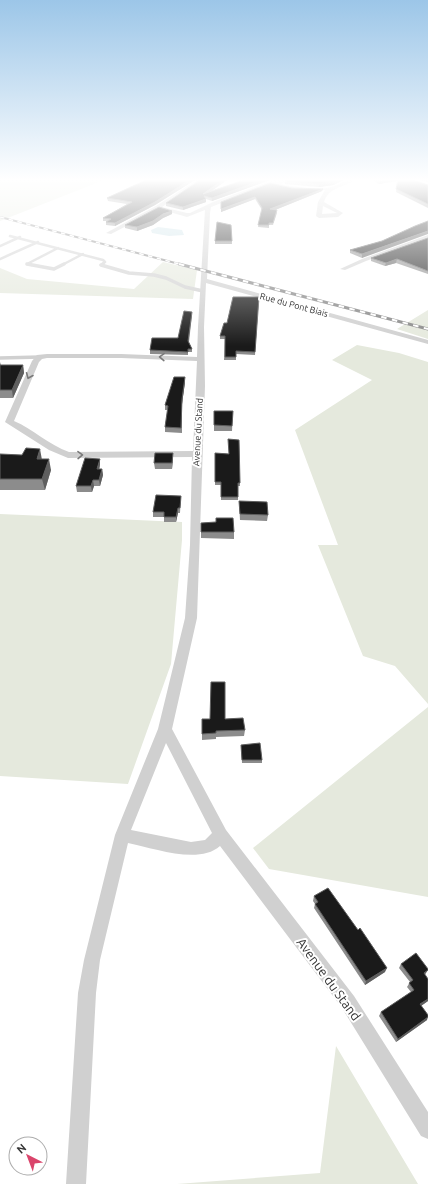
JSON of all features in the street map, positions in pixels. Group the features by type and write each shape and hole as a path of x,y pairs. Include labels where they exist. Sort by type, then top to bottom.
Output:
{"street":[{"name":"Avenue du Stand","path":"76,1184 87,993 92,960 122,835 165,729 191,618 195,545 196,454 206,235"},
{"path":"343,269 354,263 410,245 428,237"},
{"name":"Rue du Pont Biais","path":"204,280 428,342"},
{"path":"9,422 36,361 40,357 121,356 201,359"},
{"path":"0,420 9,422 24,429 57,452 68,455 196,454"},
{"name":"Avenue du Stand","path":"165,729 222,835 348,1002 428,1129"},
{"path":"122,835 191,849 209,846 222,835"}],"lane":[{"path":"10,236 20,237 103,260 105,262 102,265 129,273 160,276 185,287 203,291"},
{"path":"0,246 20,237"},
{"path":"0,259 38,242"},
{"path":"58,248 28,262 27,264 54,269 83,254"},
{"path":"0,358 40,357"}],"shaded area":[{"path":"163,262 197,270 193,299 0,293 0,268 27,279 134,289"},
{"path":"428,310 428,339 397,329"},
{"path":"357,345 399,353 428,362 428,704 395,666 363,656 318,545 338,545 295,430 372,380 332,360"},
{"path":"0,514 182,522 182,540 171,664 128,784 0,776"},
{"path":"428,707 428,897 269,869 253,848"},
{"path":"336,1046 418,1184 177,1184 320,1173"}],"building":[{"path":"216,235 232,235 232,241 215,241"},
{"path":"395,235 416,235 362,254 350,250 382,241"},
{"path":"428,238 428,271 397,259 386,263 371,258"},
{"path":"233,297 259,297 255,352 236,351 236,357 225,357 225,336 220,336 224,323 227,323"},
{"path":"184,311 192,312 188,341 192,349 188,349 188,352 150,350 152,338 178,338"},
{"path":"0,365 23,365 12,390 0,390"},
{"path":"174,377 185,377 182,399 181,428 165,427 168,406 165,405"},
{"path":"214,411 233,411 232,426 214,425"},
{"path":"228,439 239,440 240,483 238,483 238,497 221,497 221,482 215,482 215,453 229,454"},
{"path":"26,448 40,449 37,459 49,459 42,479 0,479 0,454 22,455"},
{"path":"155,453 173,453 172,463 154,463"},
{"path":"85,458 100,459 97,469 102,469 99,480 93,480 91,486 76,486"},
{"path":"156,495 181,496 180,508 178,508 176,517 164,517 164,512 153,512"},
{"path":"239,501 267,502 268,515 240,514"},
{"path":"216,518 233,518 234,532 201,532 201,523 216,522"},
{"path":"211,682 225,682 225,719 243,718 245,730 216,731 216,733 202,734 202,719 210,719"},
{"path":"260,743 262,760 242,760 241,745"},
{"path":"328,888 358,930 360,928 387,968 366,981 315,904 318,902 314,896"},
{"path":"416,953 428,969 424,973 428,979 428,999 420,1004 428,1017 398,1039 381,1012 414,990 409,983 413,980 401,964"}],"railway":[{"path":"70,235 183,265"},
{"path":"179,264 428,329"}]}
